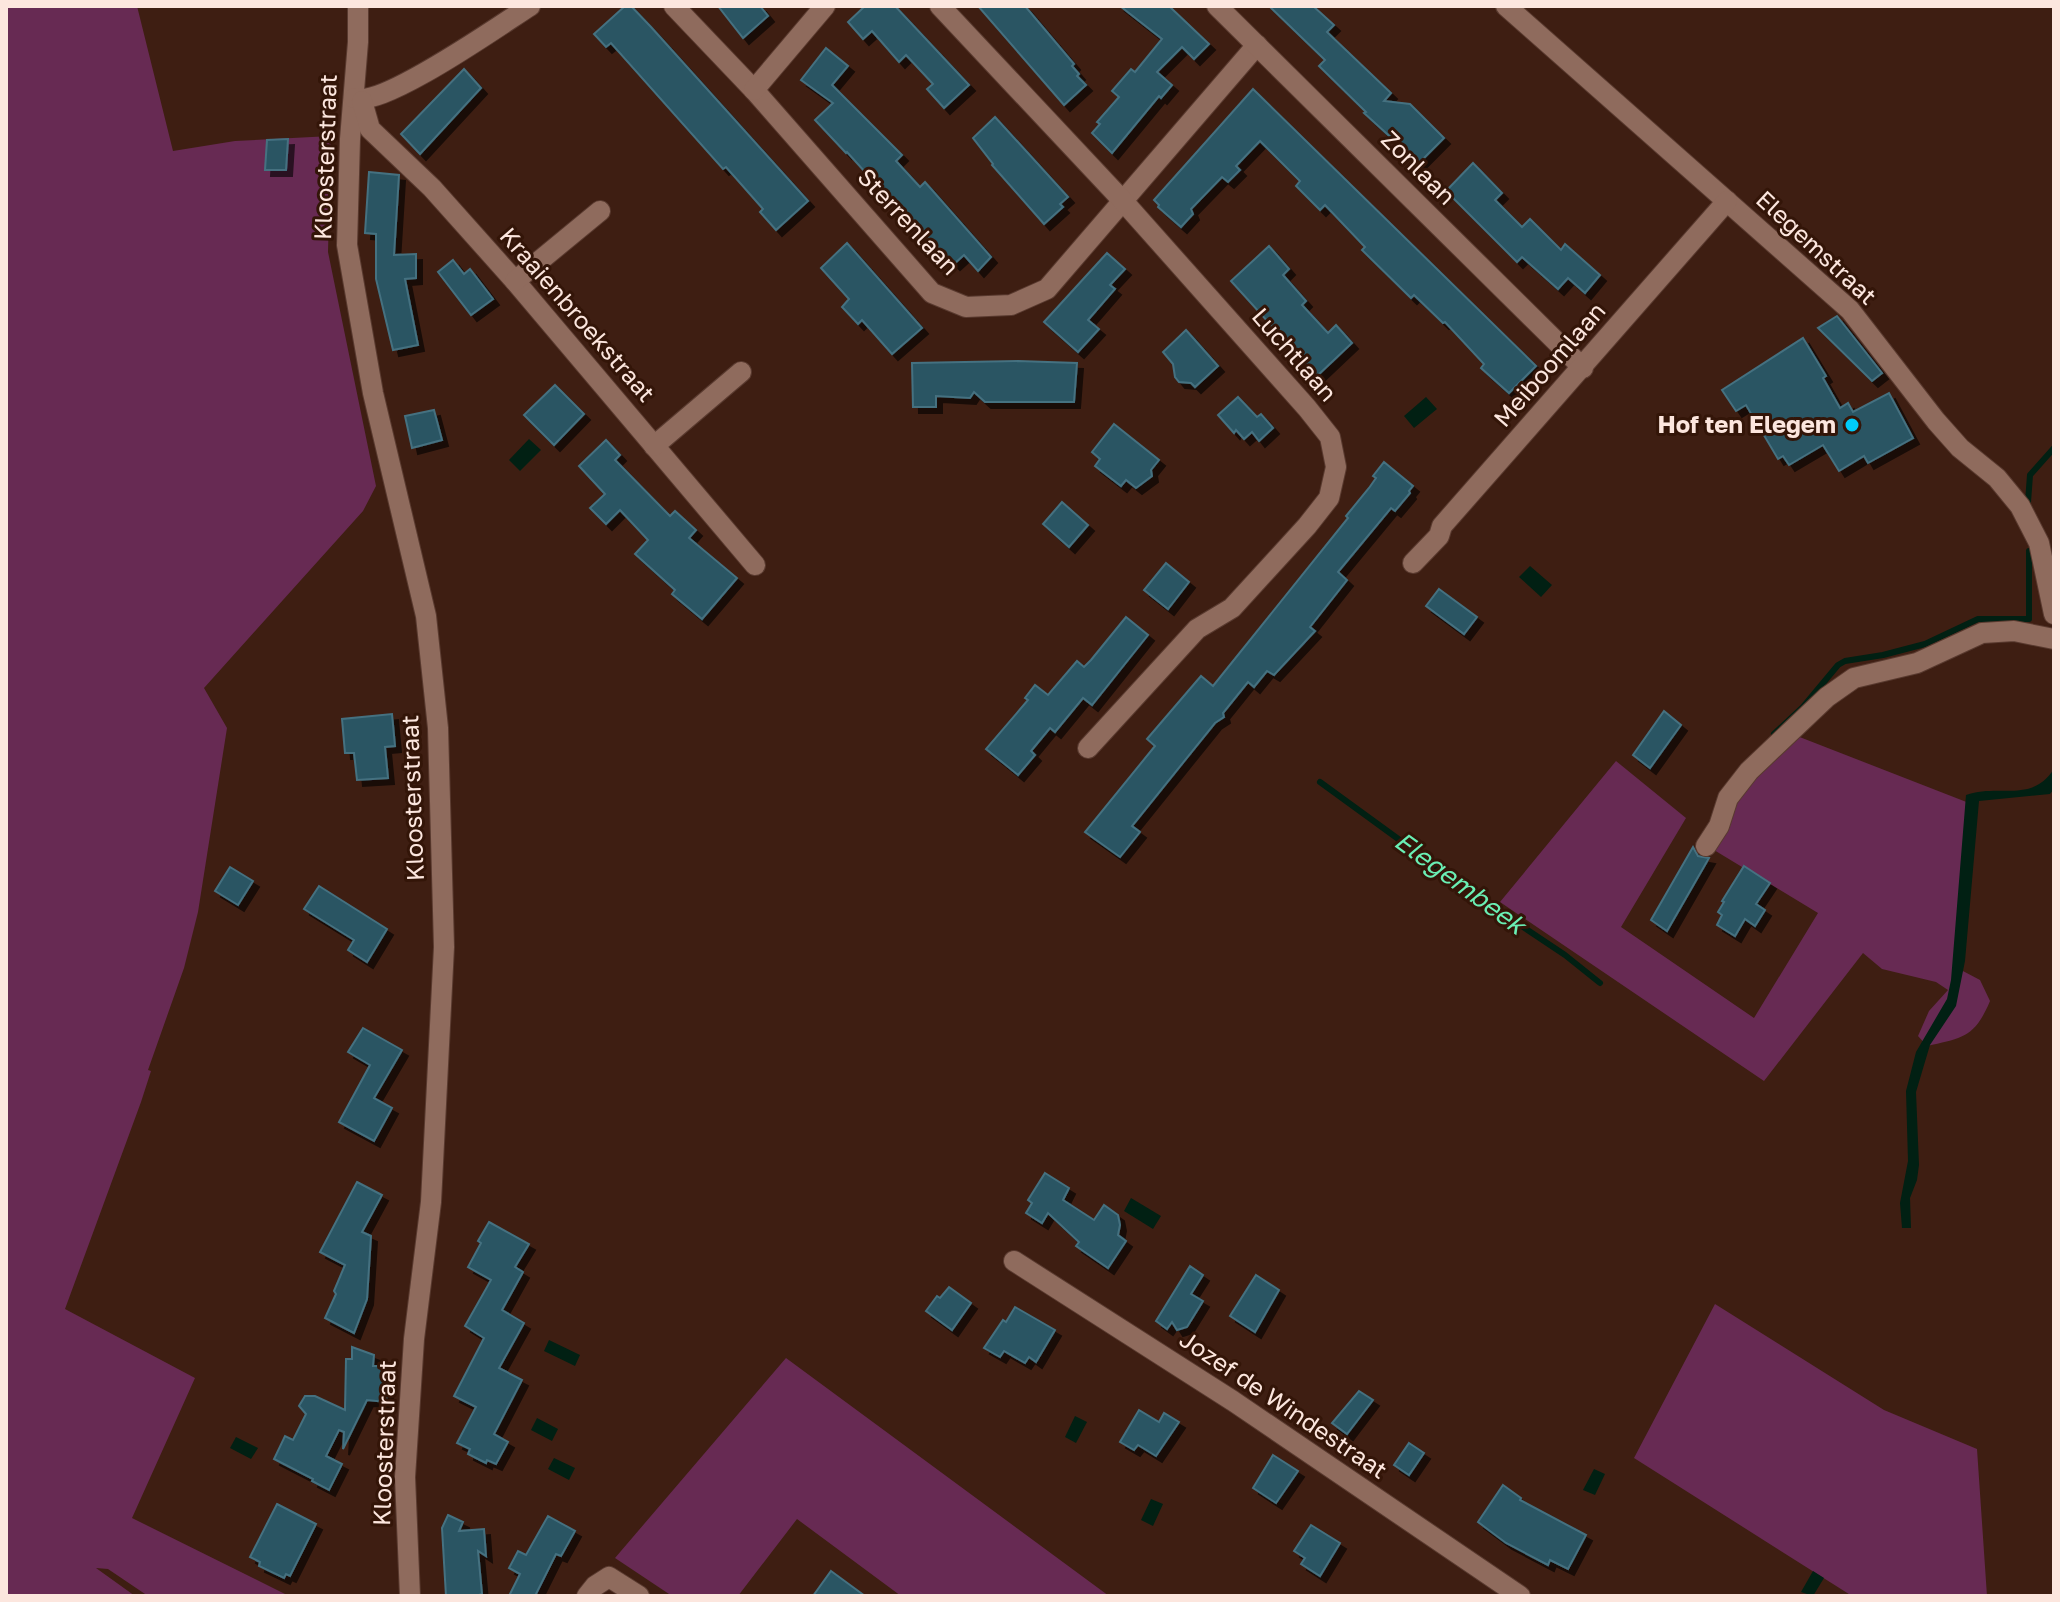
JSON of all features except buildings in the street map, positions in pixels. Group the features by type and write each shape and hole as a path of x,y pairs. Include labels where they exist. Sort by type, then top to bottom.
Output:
{"street":[{"name":"Kloosterstraat","path":"358,6 358,99 350,139 347,245 373,393 426,616 438,728 444,947 431,1202 414,1339 405,1477 410,1596"},
{"path":"358,99 397,89 530,6"},
{"name":"Sterrenlaan","path":"674,6 754,90 932,293 966,307 1011,305 1047,289 1257,45"},
{"path":"754,90 825,6"},
{"name":"Luchtlaan","path":"940,6 1123,201 1307,408 1330,437 1336,467 1329,498 1307,526 1232,608 1197,629 1088,748"},
{"name":"Zonlaan","path":"1217,6 1583,368"},
{"name":"Elegemstraat","path":"1506,6 1850,310 1936,421 1960,448 1997,478 2020,506 2039,543 2054,614"},
{"name":"Kraaienbroekstraat","path":"358,99 370,129 432,188 515,281 755,565"},
{"name":"Meiboomlaan","path":"1413,563 1727,201"},
{"path":"515,281 600,211"},
{"path":"654,446 741,372"},
{"path":"1706,846 1719,826 1728,798 1749,771 1827,697 1854,678 1917,663 1982,633 2014,631 2054,639"},
{"name":"Jozef de Windestraat","path":"1014,1261 1233,1401 1520,1596"},
{"path":"587,1596 609,1577 639,1596"}],"shaded area":[{"path":"6,6 137,6 173,151 235,141 331,136 328,252 376,486 363,511 204,688 227,728 198,912 184,968 148,1070 151,1071 141,1102 65,1309 195,1378 132,1518 289,1596 148,1596 108,1569 96,1568 135,1596 6,1596"},
{"path":"1426,397 1437,409 1414,428 1404,416"},
{"path":"529,439 541,450 520,471 509,460"},
{"path":"1530,566 1552,585 1541,597 1519,577"},
{"path":"1797,736 1969,803 1961,970 1980,980 1990,1001 1979,1022 1966,1034 1927,1046 1918,1036 1929,1011 1948,990 1936,982 1882,969 1863,953 1764,1081 1500,902 1616,761 1686,818 1621,927 1754,1018 1818,913 1714,850 1736,802"},
{"path":"2054,769 2054,789 2050,794 1979,801 1965,961 1956,1006 1930,1045 1916,1092 1919,1165 1910,1198 1911,1228 1902,1228 1900,1203 1908,1161 1906,1091 1916,1052 1947,999 1951,980 1966,795 2025,789 2045,780"},
{"path":"1131,1198 1161,1216 1153,1229 1124,1211"},
{"path":"1715,1304 1884,1410 1977,1449 1987,1596 1852,1596 1634,1458"},
{"path":"549,1340 580,1355 575,1366 544,1351"},
{"path":"786,1358 1109,1596 901,1596 797,1519 738,1596 672,1596 615,1558"},
{"path":"1075,1416 1087,1422 1076,1443 1065,1437"},
{"path":"537,1418 558,1429 552,1441 531,1430"},
{"path":"236,1437 258,1448 251,1459 230,1448"},
{"path":"554,1458 575,1468 569,1480 548,1469"},
{"path":"1594,1469 1605,1474 1595,1495 1583,1490"},
{"path":"1151,1499 1163,1504 1153,1526 1141,1520"},
{"path":"1813,1571 1824,1578 1813,1596 1801,1592"}],"waterway":[{"name":"Elegembeek","path":"2028,502 2030,475 2054,448"},
{"name":"Elegembeek","path":"1774,734 1845,661 1925,644 1978,619 2029,619 2029,551"},
{"name":"Elegembeek","path":"1320,782 1600,983"}],"place":[{"name":"Hof ten Elegem","path":"1852,425"}]}
